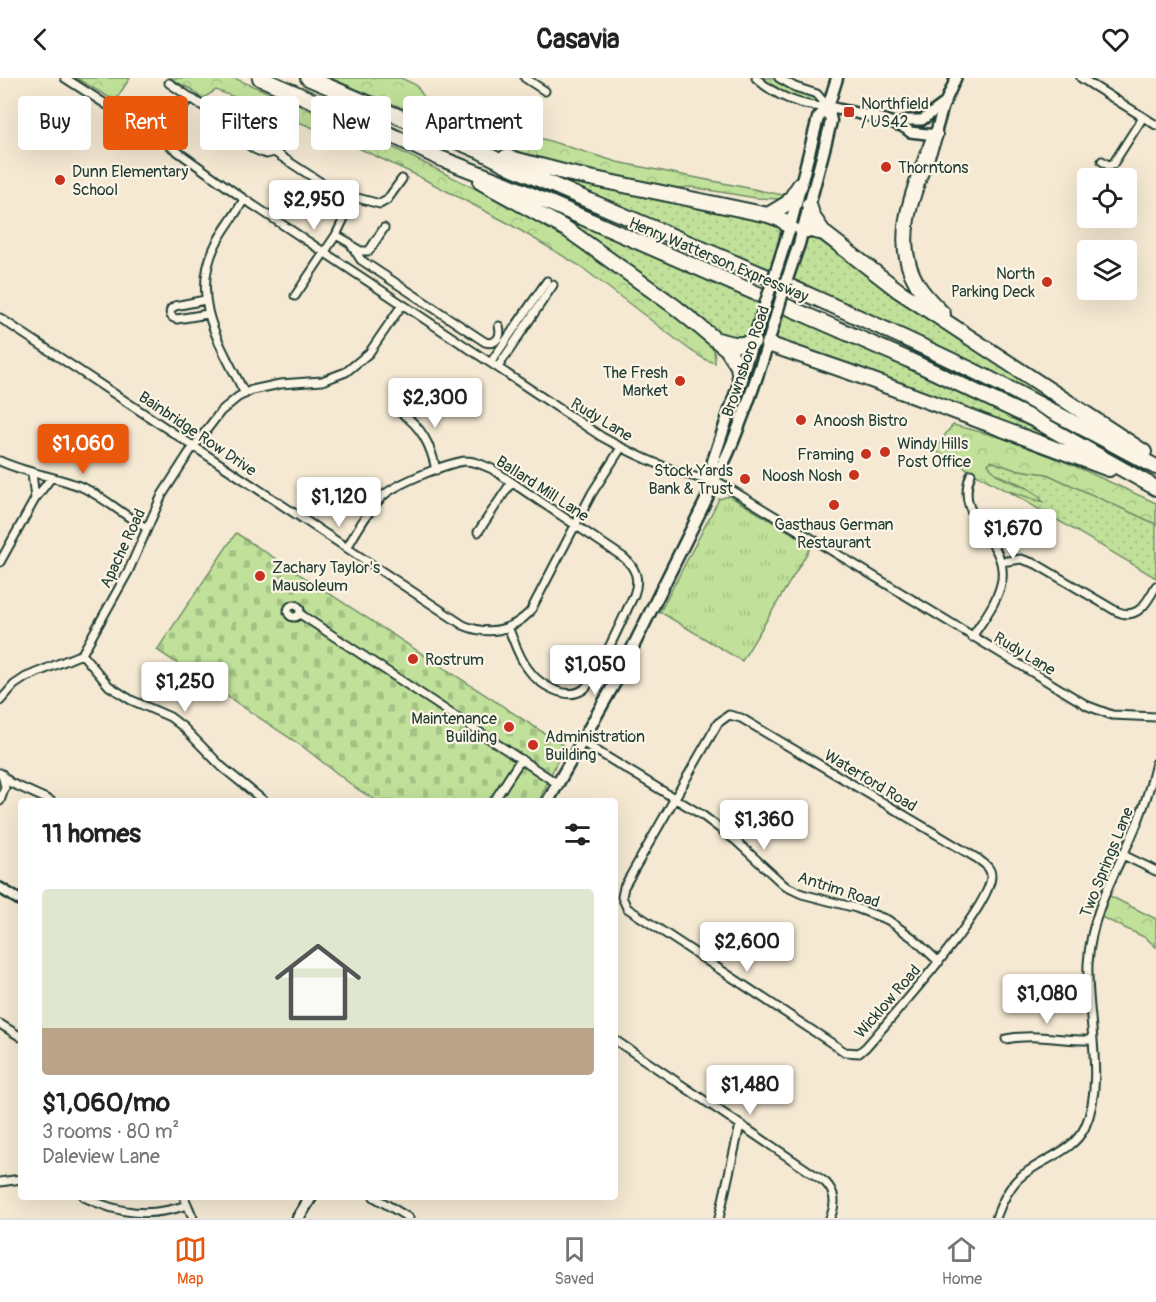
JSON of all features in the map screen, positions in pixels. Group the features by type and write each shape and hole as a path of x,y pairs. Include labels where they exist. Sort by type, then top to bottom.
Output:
{"highway":[{"name":"Henry Watterson Expressway","path":"260,78 437,157 506,184 909,360 1033,419 1156,489"},
{"name":"Henry Watterson Expressway","path":"308,78 480,151 511,167 794,288 904,338 994,381 1156,467"},
{"path":"934,135 907,213 906,259 919,287 956,329"},
{"path":"480,151 571,174 768,215 796,228 824,233"},
{"path":"437,157 568,231 674,306 716,339 735,358 740,380"},
{"path":"768,215 788,203 800,185"},
{"path":"809,205 813,217 824,233 899,291 1156,460"},
{"path":"716,339 731,344 744,345 753,342"},
{"path":"768,344 1077,456 1156,489"}],"main road":[{"path":"828,107 837,78"},
{"name":"Brownsboro Road","path":"550,798 657,602 703,508 712,482 722,467 768,344 791,267 800,185 818,118 828,107"},
{"name":"Brownsboro Road","path":"712,482 713,461 779,261 809,205 831,122 828,107"},
{"path":"753,342 768,344"},
{"path":"298,1218 309,1200"}],"street":[{"name":"Rudy Lane","path":"65,78 103,102"},
{"path":"525,78 545,91"},
{"path":"756,78 785,98 813,107 828,107 902,126 910,132 934,135 956,78"},
{"path":"779,78 795,87 817,94 828,107"},
{"path":"1081,78 1156,125"},
{"path":"169,83 222,119 229,132 256,150 266,154 274,152 328,187 380,204 387,200 402,179"},
{"path":"902,126 908,120 922,120 945,103"},
{"path":"1102,161 1108,165 1113,164 1143,117"},
{"name":"Rudy Lane","path":"175,150 402,305 621,448 691,477 720,483 1096,710 1125,716 1156,717"},
{"path":"295,296 336,235 352,202 350,196"},
{"path":"244,199 224,230 210,258 205,282 208,314 244,394"},
{"path":"336,235 362,251 369,251 384,228"},
{"path":"352,246 361,260 485,342 490,343 498,339 501,333 499,326"},
{"path":"491,362 550,283 498,367"},
{"path":"205,300 175,306 171,309 170,314 172,318 177,319 208,314"},
{"name":"Apache Road","path":"82,654 128,572 162,495 221,411 244,394 267,385 322,381 346,372 369,353 402,305"},
{"name":"Bainbridge Row Drive","path":"0,318 463,625 481,631 502,630 508,627"},
{"path":"400,412 415,423 423,434 436,470"},
{"path":"508,627 515,625 530,612 600,478 621,448"},
{"path":"0,460 32,473 85,489 147,528"},
{"name":"Ballard Mill Lane","path":"347,548 376,503 385,494 403,483 436,470 463,462 477,462 492,469 623,557 636,574 638,584 630,603 591,680 579,692 568,694 557,691 532,674 523,661 508,627"},
{"path":"32,473 35,499"},
{"path":"971,474 967,488 969,508 1001,562 1002,577 1000,587 972,637"},
{"path":"0,562 35,499 51,478"},
{"path":"478,532 511,483"},
{"path":"1001,562 1021,560 1036,564 1126,614 1142,608 1156,586"},
{"path":"300,614 558,784"},
{"path":"0,701 14,685 26,677 82,654 109,686 131,700 170,717 183,727 222,767 260,798"},
{"name":"Waterford Road","path":"675,798 717,723 729,715 737,716 978,859 989,868 990,885 979,906 939,962"},
{"name":"Antrim Road","path":"582,742 720,828 785,886 802,894 856,908 888,920 913,938 939,962"},
{"path":"496,798 521,759"},
{"name":"Two Springs Lane","path":"996,1218 1006,1194 1014,1183 1029,1170 1072,1144 1085,1127 1092,1096 1095,1065 1088,976 1091,937 1103,897 1146,798 1156,763"},
{"path":"0,801 5,787 1,772"},
{"path":"1,772 11,783 44,798"},
{"name":"Wicklow Road","path":"675,798 624,887 622,897 624,905 845,1052 855,1054 862,1051 939,962"},
{"path":"1122,855 1156,871"},
{"path":"0,888 18,900"},
{"path":"0,1024 18,1034"},
{"path":"0,1035 9,1030"},
{"path":"1006,1039 1027,1036 1092,1040"},
{"path":"618,1042 828,1185 834,1203 830,1218"},
{"path":"719,1218 740,1125"},
{"path":"0,1182 18,1179"},
{"path":"91,1200 133,1216 160,1214 187,1205"},
{"path":"184,1200 193,1218"},
{"path":"379,1200 409,1218"}],"green space":[{"path":"76,78 130,78 118,96 107,96"},
{"path":"168,78 234,78 277,96 231,96 216,90 200,97 191,89"},
{"path":"330,78 401,78 416,85 423,96 403,96 403,108 391,103 391,96 373,96"},
{"path":"760,78 774,78 814,96 815,102 792,97"},
{"path":"299,105 311,110 311,127 299,122"},
{"path":"543,139 617,162 783,195 781,199 756,198 691,187 665,189 544,162 504,150 543,150"},
{"path":"391,146 548,225 687,325 705,335 713,348 715,363 690,350 580,266 506,222 363,150 391,150"},
{"path":"532,170 775,220 781,227 769,273"},
{"path":"527,201 760,301 748,339 743,340 718,334"},
{"path":"809,236 816,238 914,310 981,351 1055,402 1054,404 930,343 793,282 806,238"},
{"path":"783,312 953,388 1080,452 781,341 775,338 775,335"},
{"path":"953,425 1000,437 1044,452 1156,503 1156,524 1047,474 1013,469 991,461 988,464 999,476 1030,490 1043,502 1003,489 935,451"},
{"path":"991,461 1013,469 1047,474 1156,524 1156,578 1008,491 1042,501 1026,487 995,473 988,464"},
{"path":"729,496 812,545 742,661 660,612 719,499"},
{"path":"236,533 564,746 540,798 372,798 302,746 157,650"},
{"path":"1108,895 1156,919 1156,947 1146,938 1099,916"}],"place":[{"name":"Northfield / US42","path":"849,112"},
{"name":"Thorntons","path":"886,167"},
{"name":"Dunn Elementary School","path":"60,180"},
{"name":"North Parking Deck","path":"1047,282"},
{"name":"The Fresh Market","path":"680,381"},
{"name":"Anoosh Bistro","path":"801,420"},
{"name":"Windy Hills Post Office","path":"885,452"},
{"name":"Framing","path":"866,454"},
{"name":"Noosh Nosh","path":"854,475"},
{"name":"Stock Yards Bank & Trust","path":"745,479"},
{"name":"Gasthaus German Restaurant","path":"834,505"},
{"name":"Zachary Taylor's Mausoleum","path":"260,576"},
{"name":"Rostrum","path":"413,659"},
{"name":"Maintenance Building","path":"509,727"},
{"name":"Administration Building","path":"533,745"}]}
